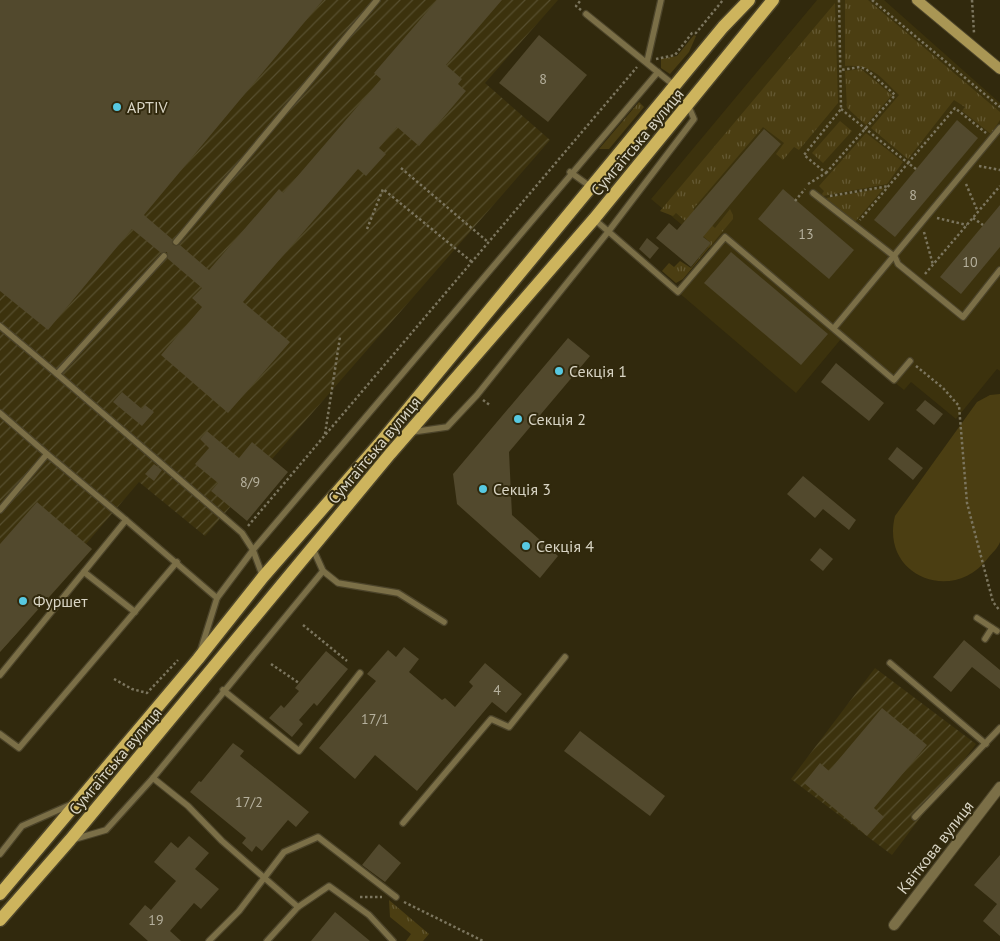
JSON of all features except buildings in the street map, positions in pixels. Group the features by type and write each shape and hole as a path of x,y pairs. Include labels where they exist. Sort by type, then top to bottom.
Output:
{"main road":[{"name":"Сумгаїтська вулиця","path":"0,894 198,659 263,577 348,480 723,27 749,0"},
{"name":"Сумгаїтська вулиця","path":"0,920 70,840 409,432 594,219 773,0"},
{"path":"348,480 361,491"}],"street":[{"path":"917,0 1000,69"},
{"name":"Квіткова вулиця","path":"894,925 1000,787"}],"lane":[{"path":"176,242 377,0"},
{"path":"647,62 661,0"},
{"path":"586,14 675,86"},
{"path":"198,659 217,598 253,550 570,172 658,72"},
{"path":"409,432 447,428 478,395 608,232 694,119 688,106"},
{"path":"834,328 895,257 1000,128"},
{"path":"570,172 591,188"},
{"path":"813,194 895,257 898,264 963,317 1000,270"},
{"path":"594,219 678,292 725,237 894,380 910,361"},
{"path":"57,374 164,256"},
{"path":"0,326 242,533 253,550 263,577"},
{"path":"0,413 217,598"},
{"path":"0,510 48,454"},
{"path":"0,675 126,520"},
{"path":"313,549 323,571 338,583 398,593 444,622"},
{"path":"0,734 18,748 177,562"},
{"path":"70,840 106,830 152,778 323,571"},
{"path":"84,572 135,612"},
{"path":"977,618 997,630 985,639"},
{"path":"402,823 491,720 509,727 565,657"},
{"path":"890,663 986,744"},
{"path":"223,690 299,751 360,673"},
{"path":"915,817 1000,728"},
{"path":"152,778 188,806 263,878 298,907"},
{"path":"0,854 22,826 79,801"},
{"path":"209,941 239,911 284,852 318,837 396,897"},
{"path":"267,941 298,907 329,886 369,915 393,941"}],"path":[{"path":"242,533 635,69 647,62 674,54 692,33 696,33 723,0"},
{"path":"826,174 804,155 841,109 839,0"},
{"path":"872,0 1000,107"},
{"path":"972,0 976,49"},
{"path":"796,200 810,183 826,174 895,95 866,69 860,67 840,70"},
{"path":"855,226 955,108 992,138"},
{"path":"841,109 916,169"},
{"path":"970,165 1000,170"},
{"path":"401,168 488,242"},
{"path":"962,174 978,212"},
{"path":"819,198 889,186"},
{"path":"920,281 1000,186"},
{"path":"367,229 383,189 472,262"},
{"path":"928,215 967,225"},
{"path":"973,218 983,225"},
{"path":"922,223 933,266"},
{"path":"325,436 340,337"},
{"path":"910,361 943,388 959,406 967,502 992,602 1000,611"},
{"path":"303,625 347,661"},
{"path":"114,679 132,689 147,693 178,660"},
{"path":"271,664 299,683"},
{"path":"344,897 396,897 483,941"}],"shaded area":[{"path":"0,0 558,0 485,83 550,140 205,536 139,482 86,544 92,549 0,652"},
{"path":"817,0 884,0 1000,103 1000,371 997,369 956,419 911,382 904,390 841,339 796,393 678,292 713,251 651,199"},
{"path":"875,668 976,744 892,855 791,779"}],"green space":[{"path":"845,0 868,0 1000,112 1000,120 991,134 962,111 965,107 954,100 908,159 871,128 899,95 875,73 863,67 845,66"},
{"path":"835,3 838,103 799,150 794,147 783,160 776,154 784,143 763,127 693,209 715,228 730,209 733,219 683,279 676,283 662,271 669,263 674,267 680,261 691,268 711,243 676,213 673,216 660,211"},
{"path":"694,35 696,36 689,52 670,74 661,68 661,59 677,56"},
{"path":"861,69 892,95 866,125 847,108 845,71"},
{"path":"639,102 644,107 609,149 599,149"},
{"path":"840,121 852,131 823,163 812,153"},
{"path":"866,133 903,162 887,184 823,196 824,191 819,186"},
{"path":"884,188 855,222 826,198"},
{"path":"1000,394 1000,542 988,558 973,572 957,580 939,581 923,577 909,568 898,554 893,537 895,516 977,402 990,395"},
{"path":"389,900 429,934 423,941 406,941 411,934 390,917"}],"place":[{"name":"APTIV","path":"117,107"},
{"name":"Секція 1","path":"559,371"},
{"name":"Секція 2","path":"518,419"},
{"name":"Секція 3","path":"483,489"},
{"name":"Секція 4","path":"526,546"},
{"name":"Фуршет","path":"23,601"}]}
